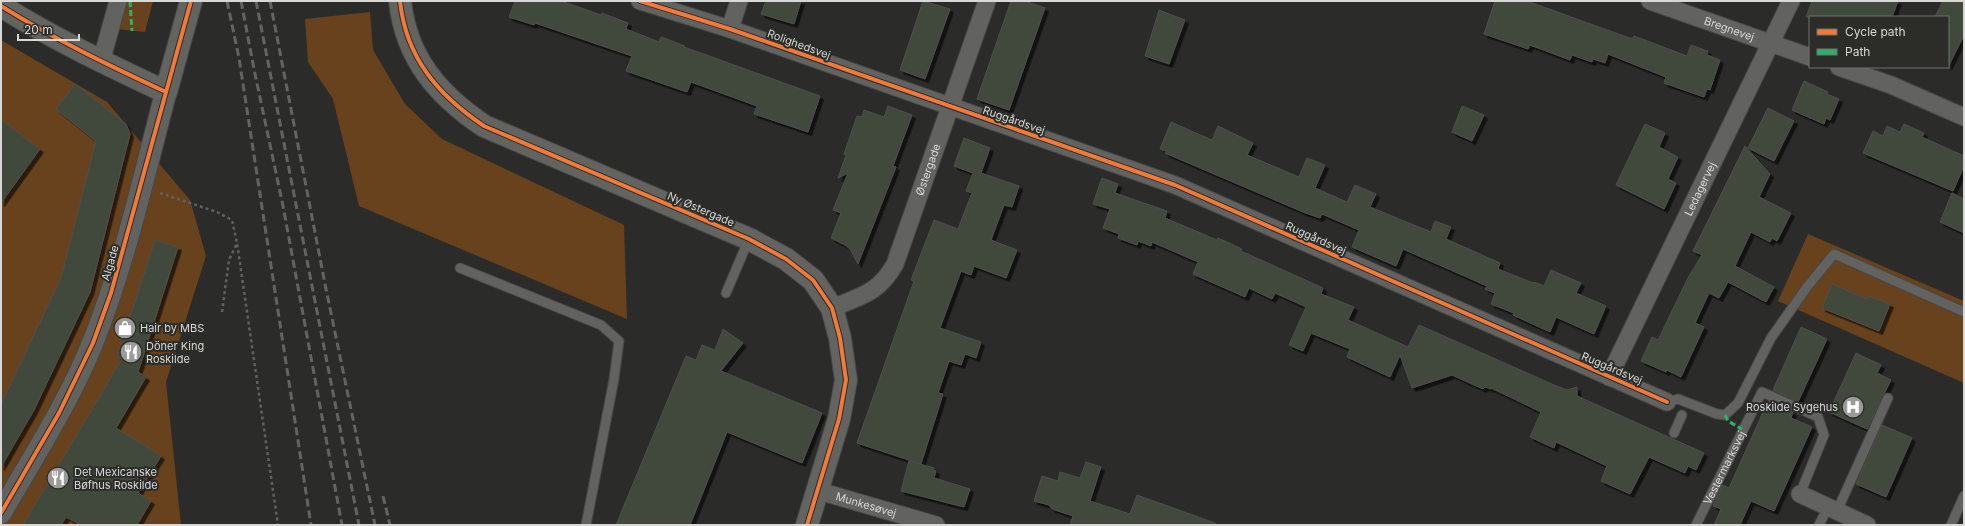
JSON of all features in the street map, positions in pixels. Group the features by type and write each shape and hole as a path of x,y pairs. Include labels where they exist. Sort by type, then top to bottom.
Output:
{"main road":[{"name":"Algade","path":"166,92 192,1"},
{"name":"Ny Østergade","path":"400,1 401,13 409,41 422,66 439,90 460,110 484,126 749,240 786,259 813,280 832,308 840,338 846,380 839,419 819,491 807,525"},
{"path":"1,6 30,25 101,62 166,92"}],"street":[{"path":"101,62 118,1"},
{"name":"Rolighedsvej","path":"640,1 730,29 950,108"},
{"path":"730,29 739,1"},
{"name":"Østergade","path":"832,308 870,292 887,279 901,249 987,1"},
{"name":"Bregnevej","path":"1650,1 1809,57"},
{"name":"Ledagervej","path":"1609,377 1791,1"},
{"path":"1842,68 1891,85 1964,117"},
{"name":"Algade","path":"1,513 59,413 93,343 111,293 166,92"},
{"name":"Ruggårdsvej","path":"950,108 1175,185 1668,402"},
{"name":"Munkesøvej","path":"819,491 936,525"},
{"name":"Vestermarksvej","path":"1800,494 1867,525"}],"lane":[{"path":"726,293 749,240"},
{"path":"1668,402 1678,399 1717,414 1726,415 1738,403 1771,338 1807,287 1834,254 1964,312"},
{"path":"460,268 601,325 619,341 614,380 586,525"},
{"name":"Vestermarksvej","path":"1696,525 1762,392 1818,417 1824,435 1800,494"},
{"path":"1819,525 1832,509 1888,398"},
{"path":"1674,433 1682,415"},
{"path":"1951,525 1964,496"}],"path":[{"path":"141,186 217,212 232,220 237,243 278,525"},
{"path":"222,312 229,260 237,243"}],"shaded area":[{"path":"125,1 153,1 145,32 117,29"},
{"path":"370,12 373,50 405,104 442,139 624,225 627,319 359,206 333,99 308,62 305,19"},
{"path":"1,40 107,102 190,200 206,256 166,382 181,525 1,525"},
{"path":"1808,234 1964,301 1964,383 1778,301"}],"building":[{"path":"515,1 561,1 601,15 602,13 628,23 626,29 659,42 661,37 685,46 684,47 820,96 808,132 754,114 757,106 691,82 687,92 626,71 632,56 535,23 534,25 509,17"},
{"path":"766,1 801,1 794,24 761,14"},
{"path":"923,1 950,9 925,79 900,70"},
{"path":"1011,1 1025,1 1045,8 1009,110 977,99"},
{"path":"1495,1 1527,1 1632,39 1634,36 1687,56 1691,45 1708,51 1707,55 1720,60 1710,90 1707,89 1704,97 1664,83 1666,77 1608,54 1605,63 1593,59 1592,62 1572,55 1570,60 1530,45 1528,49 1484,34"},
{"path":"1812,1 1898,1 1892,16 1806,17"},
{"path":"1943,1 1964,1 1964,35 1949,65 1949,16 1936,16"},
{"path":"1159,10 1185,20 1169,64 1145,56"},
{"path":"1804,81 1839,99 1830,120 1826,118 1824,124 1792,110"},
{"path":"75,84 126,124 130,134 90,292 34,410 1,467 1,404 61,278 96,141 56,109"},
{"path":"888,106 912,115 893,166 896,167 858,264 850,249 831,238 841,213 833,210 848,173 838,178 846,155 844,154 857,116 862,117 864,110 884,117"},
{"path":"1462,106 1484,115 1472,141 1452,132"},
{"path":"1768,108 1794,121 1774,161 1748,148"},
{"path":"1,120 40,149 1,203"},
{"path":"1171,122 1212,140 1218,126 1253,143 1247,155 1299,177 1307,158 1325,165 1315,188 1347,202 1355,185 1376,194 1370,207 1431,232 1435,221 1451,227 1446,239 1500,263 1498,269 1533,283 1534,282 1544,286 1551,270 1581,283 1576,293 1606,306 1594,334 1556,317 1550,332 1513,315 1514,313 1491,304 1495,293 1485,289 1487,286 1403,249 1396,266 1352,247 1359,230 1322,214 1320,218 1303,212 1165,153 1166,151 1160,149"},
{"path":"1645,124 1665,133 1659,147 1678,157 1668,179 1676,183 1664,209 1616,185"},
{"path":"1904,124 1924,133 1922,137 1964,156 1964,166 1953,191 1863,153 1873,131 1883,136 1887,126 1900,132"},
{"path":"964,138 990,148 981,173 1019,186 1012,207 1004,205 991,240 1017,250 1006,278 974,266 971,275 961,271 940,328 981,342 976,358 965,354 961,365 949,361 938,393 943,394 921,464 857,443 914,281 911,280 934,220 958,229 972,193 966,191 973,173 954,166"},
{"path":"1745,146 1770,174 1759,197 1791,213 1777,241 1772,238 1770,242 1751,232 1735,266 1774,287 1766,302 1728,282 1719,298 1709,293 1695,323 1704,327 1681,377 1667,370 1666,372 1641,361 1652,337 1658,340 1689,276 1702,255 1693,251"},
{"path":"1102,178 1118,184 1115,193 1167,211 1165,218 1217,240 1218,238 1242,249 1241,251 1323,288 1321,294 1354,307 1348,320 1408,347 1419,325 1554,385 1567,390 1577,387 1577,396 1704,453 1696,470 1688,466 1685,473 1649,457 1630,494 1601,481 1607,466 1556,442 1554,448 1530,437 1541,412 1491,388 1485,387 1483,389 1452,375 1412,388 1400,355 1390,377 1347,357 1350,349 1311,333 1303,351 1289,345 1306,307 1275,293 1272,299 1249,288 1245,297 1193,274 1198,262 1152,242 1151,246 1138,241 1137,245 1118,238 1119,234 1103,228 1110,209 1093,204"},
{"path":"1952,193 1964,199 1964,233 1940,222"},
{"path":"155,240 178,247 138,372 146,377 116,428 161,456 138,493 151,501 137,525 81,525 66,517 61,525 23,525 122,359 117,357"},
{"path":"1832,284 1867,299 1869,296 1890,304 1879,331 1822,308"},
{"path":"1801,327 1827,339 1798,402 1773,390"},
{"path":"723,329 743,343 721,371 822,413 802,463 727,432 690,525 616,525 686,356 696,360 702,345 715,350"},
{"path":"1856,353 1881,365 1877,373 1891,380 1867,429 1829,412"},
{"path":"1768,401 1793,412 1791,418 1812,427 1774,511 1751,501 1740,525 1714,525 1721,509 1713,506 1722,485 1729,488"},
{"path":"1882,425 1912,438 1886,497 1856,484"},
{"path":"909,461 934,468 933,470 936,471 934,478 970,489 964,507 901,491"},
{"path":"1086,462 1101,467 1090,501 1130,514 1137,495 1215,523 1215,525 1070,525 1073,516 1052,509 1049,505 1034,501 1042,476 1058,481 1060,472 1080,478"}],"railway":[{"path":"227,1 239,58 311,525"},
{"path":"241,1 283,206 342,525"},
{"path":"256,1 359,525"},
{"path":"270,1 326,289 375,525"},
{"path":"383,496 390,525"}],"marked path":[{"path":"130,1 132,31"},
{"path":"1725,415 1728,421 1742,429"}],"cycle path":[{"path":"1,513 59,413 93,343 111,293 191,1"},
{"path":"400,1 403,21 409,40 427,73 452,101 484,126 749,239 786,259 813,280 832,308 840,338 846,380 839,419 807,525"},
{"path":"640,1 730,29 1175,185 1667,402"},
{"path":"1,6 82,52 166,92"}],"place":[{"name":"Hair by MBS","path":"125,328"},
{"name":"Döner King Roskilde","path":"131,352"},
{"name":"Roskilde Sygehus","path":"1853,407"},
{"name":"Det Mexicanske Bøfhus Roskilde","path":"58,478"}]}
